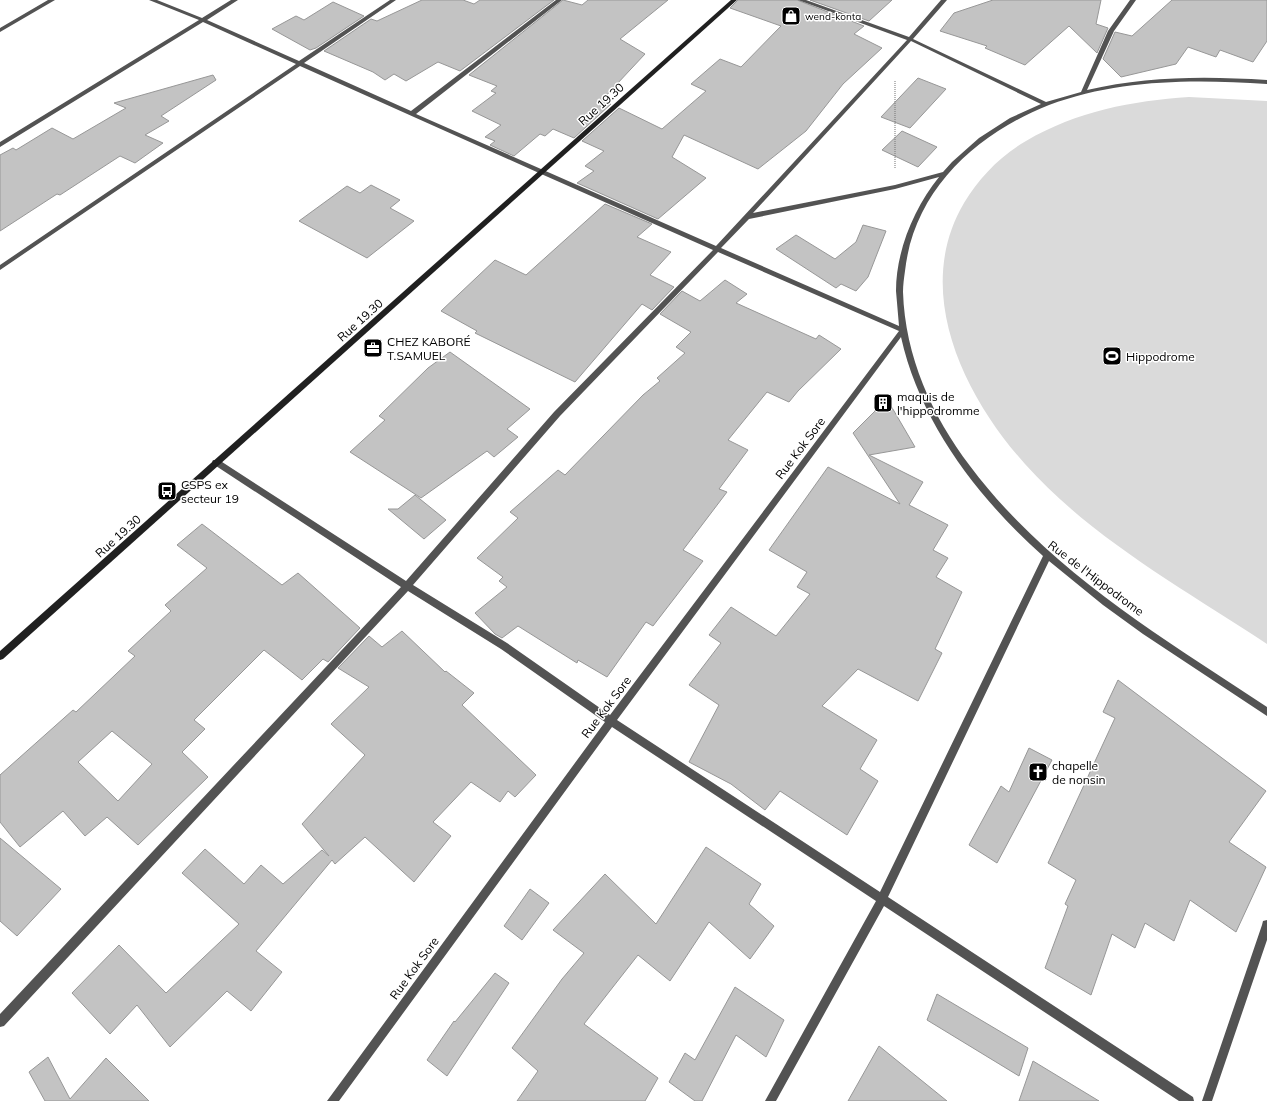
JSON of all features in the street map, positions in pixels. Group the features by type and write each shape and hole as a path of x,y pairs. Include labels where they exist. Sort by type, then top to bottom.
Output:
{"street":[{"path":"0,30 52,0"},
{"path":"152,0 203,20 413,113 541,172 904,330"},
{"path":"0,145 235,0"},
{"path":"0,268 393,0"},
{"path":"413,113 559,0"},
{"name":"Rue 19.30","path":"0,656 734,0"},
{"path":"801,0 910,39 1045,104"},
{"path":"0,1022 407,586 557,414 717,249 896,55 944,0"},
{"path":"1083,93 1111,31 1133,0"},
{"name":"Rue de l'Hippodrome","path":"1267,82 1199,78 1133,83 1083,93 1045,104 995,129 973,144 954,161 923,202 912,225 905,251 901,278 901,306 904,330 919,382 927,402 945,436 968,470 996,505 1047,557 1122,613 1267,712"},
{"path":"746,217 895,187 943,174"},
{"name":"Rue Kok Sore","path":"332,1101 611,721 904,330"},
{"path":"216,462 407,586 504,646 611,721 1189,1101"},
{"path":"770,1101 882,899 1047,557"},
{"path":"1207,1101 1267,925"}],"path":[{"path":"895,187 896,55"}],"shaded area":[{"name":"Hippodrome","path":"1189,97 1267,101 1267,644 1140,562 1109,539 1079,516 1051,491 1025,464 1003,437 982,407 965,375 952,341 944,306 943,271 949,237 964,203 976,185 991,168 1007,154 1016,147 1045,131 1085,115 1105,109 1147,101"}],"building":[{"path":"422,0 463,0 474,4 480,0 554,0 460,71 438,62 406,81 394,74 385,80 373,72 324,51 371,19 377,21"},
{"path":"563,0 582,5 588,0 668,0 620,39 645,54 602,100 611,104 574,138 553,129 545,136 540,134 514,156 490,145 495,141 485,137 501,125 472,111 496,93 491,91 497,86 469,75"},
{"path":"738,0 797,0 864,26 854,34 882,48 843,84 806,131 758,169 684,135 672,157 706,178 658,219 577,183 594,171 585,166 604,151 582,141 619,108 662,129 706,91 691,84 720,59 741,67 781,26 730,8"},
{"path":"810,0 892,0 869,21"},
{"path":"993,0 1101,0 1096,24 1108,28 1097,53 1069,26 1025,65 985,48 987,46 940,31 954,13"},
{"path":"1172,0 1267,0 1267,41 1253,62 1220,50 1216,57 1188,47 1176,64 1121,77 1103,59 1115,32 1132,36"},
{"path":"333,2 364,16 316,48 310,50 272,29 296,16 304,20"},
{"path":"213,75 216,80 161,116 169,121 145,135 163,143 135,163 120,156 60,195 57,194 0,231 0,155 13,148 16,150 52,128 73,139 126,108 114,103"},
{"path":"918,78 946,89 910,128 881,117"},
{"path":"902,131 937,147 918,167 882,150"},
{"path":"371,185 400,200 390,208 414,221 367,258 299,221 347,186 360,193"},
{"path":"605,204 652,224 637,237 671,252 650,275 674,287 652,310 642,304 575,382 475,333 477,331 441,311 495,260 526,275"},
{"path":"863,225 886,231 868,277 856,291 841,284 836,288 776,249 796,235 835,259 856,242"},
{"path":"725,280 747,294 736,303 816,339 819,335 841,349 798,391 789,402 767,392 728,440 748,450 719,489 727,492 683,550 703,561 653,626 646,622 607,677 578,660 577,663 518,626 502,638 495,634 475,613 507,587 499,581 503,577 477,558 518,518 510,512 558,470 565,475 643,395 660,381 657,378 685,353 676,347 691,332 660,314 682,291 700,301"},
{"path":"450,352 530,409 507,429 518,437 494,457 487,451 421,498 350,452 385,420 379,416 428,368"},
{"path":"887,399 915,447 869,455 923,482 909,505 948,525 933,550 948,558 936,577 962,592 935,649 942,653 918,701 858,669 822,706 877,740 860,769 878,781 847,835 780,791 765,810 731,784 689,762 719,705 689,685 721,643 709,635 731,607 776,636 810,594 797,587 807,572 769,550 828,467 900,504 853,433"},
{"path":"415,495 446,520 424,539 388,509 398,509"},
{"path":"202,524 282,585 298,573 360,628 328,662 323,659 302,680 264,650 194,720 205,729 182,752 208,777 138,845 107,817 85,836 63,811 20,847 0,822 0,775 73,710 76,712 135,656 128,651 171,611 165,605 207,568 177,545","holes":["112,731 152,764 118,801 78,762"]},
{"path":"402,631 445,672 446,671 474,693 462,705 536,775 515,797 508,791 500,802 471,782 433,822 451,836 414,882 365,837 335,864 332,860 256,951 282,972 251,1011 227,991 170,1047 137,1005 110,1034 72,993 119,945 166,993 239,924 182,873 205,849 244,884 261,865 283,884 322,850 329,856 302,824 365,755 331,724 369,687 338,668 369,636 382,647"},
{"path":"1118,680 1266,791 1229,842 1266,867 1236,932 1190,900 1174,941 1145,923 1135,948 1112,934 1091,995 1045,968 1068,906 1065,904 1076,880 1048,863 1115,718 1103,712"},
{"path":"1029,748 1052,760 997,863 969,845 1001,786 1009,792"},
{"path":"0,838 61,889 17,936 0,921"},
{"path":"706,847 761,884 749,904 774,926 750,959 709,922 670,981 638,955 584,1024 658,1078 645,1101 517,1101 538,1071 512,1048 562,979 584,953 553,930 605,874 656,924"},
{"path":"530,889 549,903 522,940 504,926"},
{"path":"495,973 509,983 447,1076 427,1060 454,1021 455,1022"},
{"path":"735,987 784,1020 766,1057 736,1035 702,1101 695,1101 669,1082 685,1053 695,1060"},
{"path":"937,994 1028,1048 1019,1076 927,1020"},
{"path":"879,1046 947,1101 848,1101"},
{"path":"48,1057 70,1099 106,1058 149,1101 45,1101 29,1072"},
{"path":"1033,1061 1099,1101 1019,1101"}],"place":[{"name":"wend-konta","path":"791,16"},
{"name":"CHEZ KABORÉ T.SAMUEL","path":"373,348"},
{"name":"Hippodrome","path":"1112,356"},
{"name":"maquis de l'hippodromme","path":"883,403"},
{"name":"CSPS ex secteur 19","path":"167,491"},
{"name":"chapelle de nonsin","path":"1038,772"}]}
